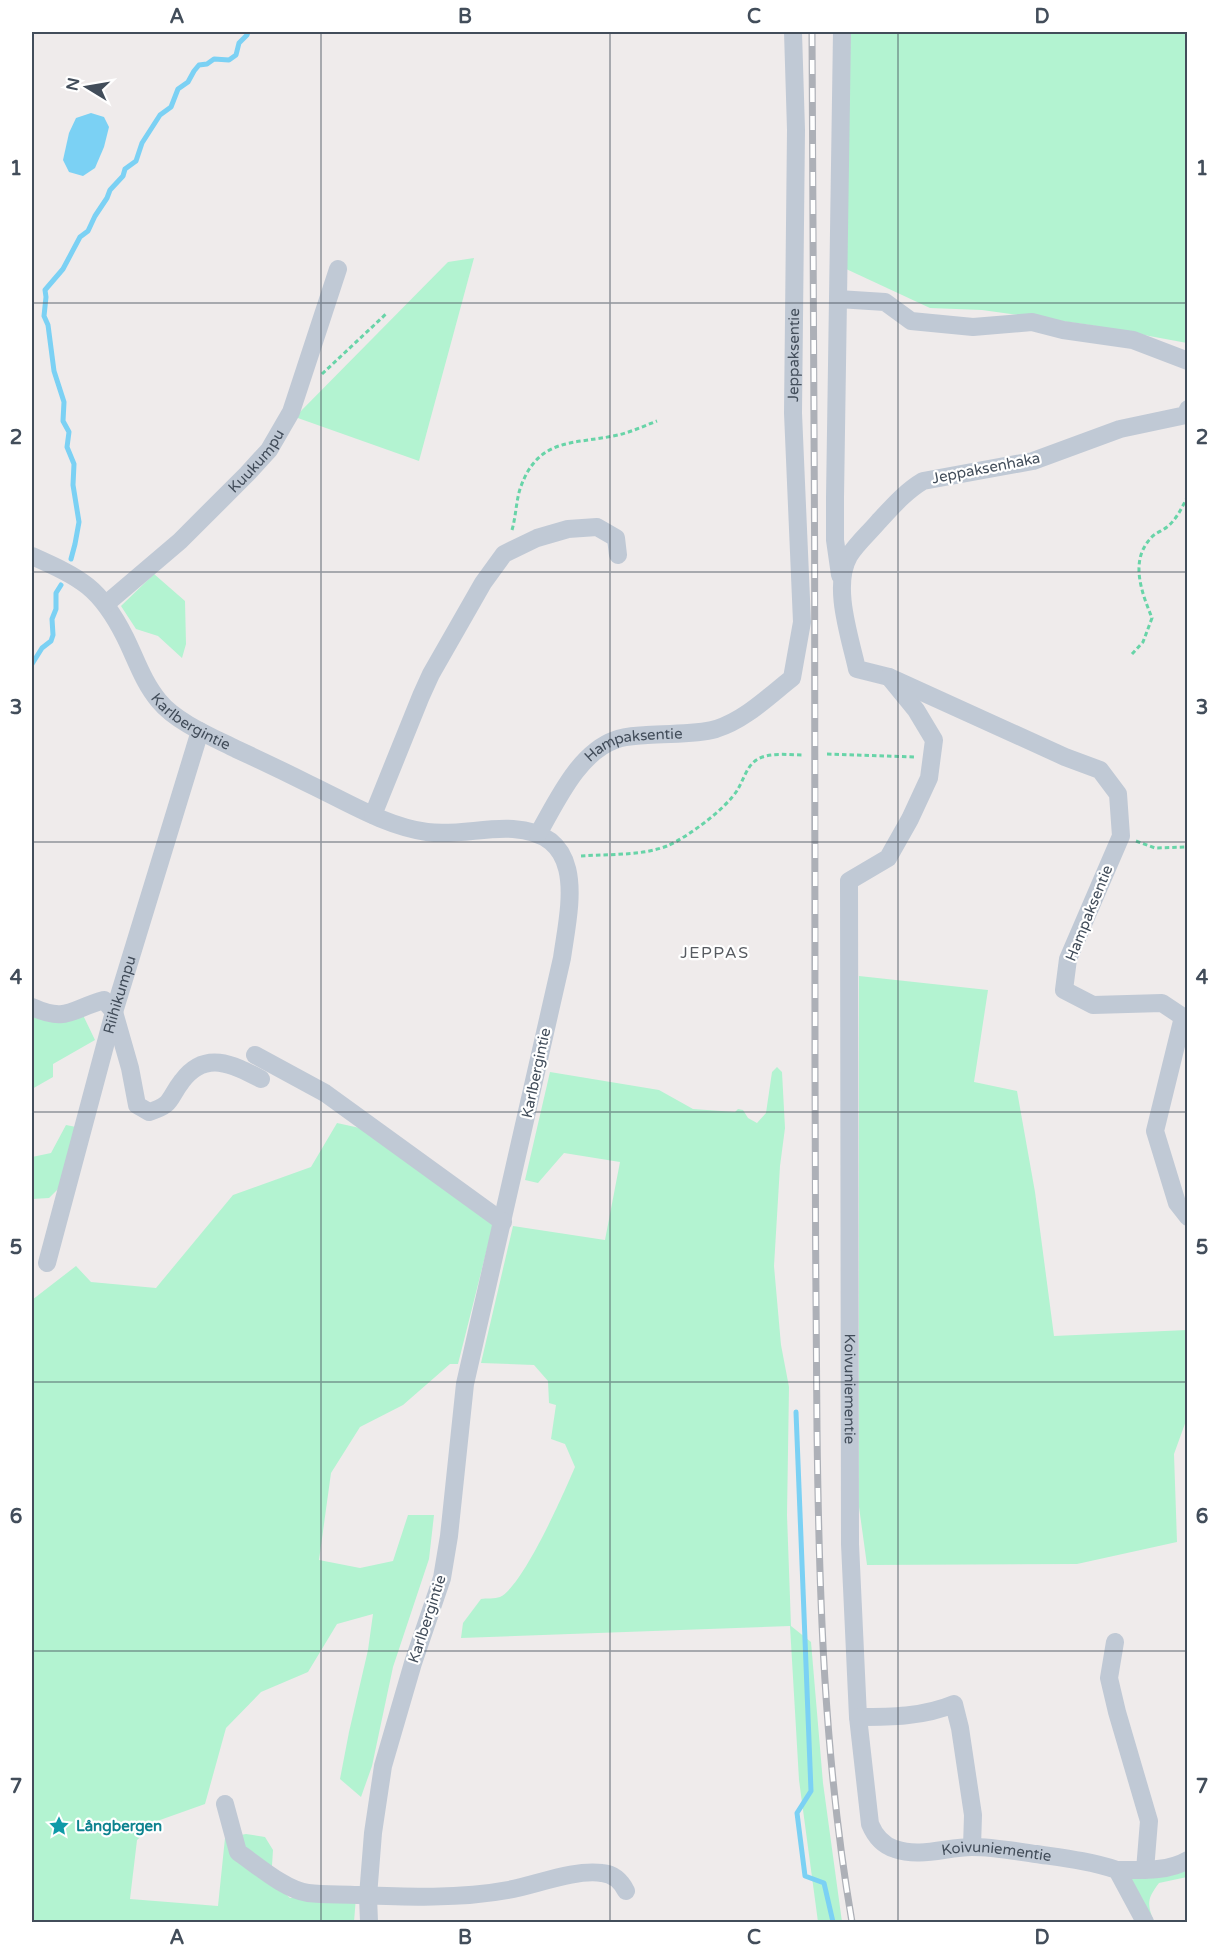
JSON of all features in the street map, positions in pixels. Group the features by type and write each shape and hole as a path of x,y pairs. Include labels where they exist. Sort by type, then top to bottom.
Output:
{"street":[{"name":"Jeppaksentie","path":"792,678 802,622 793,413 796,130 793,32"},
{"path":"841,581 835,540 835,498 842,32"},
{"name":"Kuukumpu","path":"106,604 180,541 269,450 291,412 339,269"},
{"path":"838,299 885,302 911,321 973,327 1032,321 1063,330 1132,340 1188,361"},
{"name":"Jeppaksenhaka","path":"857,669 841,581 848,558 857,544 909,489 923,481 1033,461 1120,429 1186,415 1188,409"},
{"path":"374,816 428,681 483,583 504,554 537,538 568,529 597,527 616,537 618,555"},
{"name":"Karlbergintie","path":"32,556 70,573 91,588 106,604 142,676 160,702 200,731 374,816 411,829 429,833 514,829 538,834 556,845 564,857 570,879 570,897 562,958 465,1384 442,1578 413,1663 383,1766 373,1833 368,1896 369,1923"},
{"name":"Hampaksentie","path":"857,669 889,677 1065,757 1100,770 1118,794 1121,836 1068,959 1064,990 1094,1005 1162,1003 1183,1017 1155,1131 1177,1203 1188,1217"},
{"name":"Koivuniementie","path":"889,677 916,710 934,740 928,778 888,858 849,881 850,1533 858,1717 870,1824 875,1835 884,1845 906,1852 920,1853 972,1847 1096,1863 1117,1870 1145,1870 1180,1864 1188,1860"},
{"name":"Hampaksentie","path":"538,834 568,782 581,765 606,745 615,740 646,735 717,729 743,716 792,678"},
{"name":"Riihikumpu","path":"47,1263 114,1012 200,731"},
{"path":"32,1007 47,1014 66,1015 86,1005 104,1000 114,1012 130,1068 137,1105 149,1112 164,1108 181,1082 196,1066 216,1062 240,1069 261,1079"},
{"path":"255,1055 325,1093 502,1222"},
{"path":"1115,1642 1109,1678 1149,1821 1145,1870"},
{"path":"858,1717 891,1718 938,1710 954,1704 974,1815 972,1847"},
{"path":"225,1804 238,1852 288,1886 307,1893 368,1896 463,1895 507,1890 556,1878 601,1872 613,1876 626,1891"},
{"path":"1117,1870 1145,1923"}],"path":[{"path":"320,376 387,313"},
{"path":"504,554 515,520 520,489 531,468 545,452 576,440 618,435 657,421"},
{"path":"1132,654 1143,642 1152,618 1143,594 1140,574 1139,562 1142,550 1152,536 1168,526 1176,517 1188,496"},
{"path":"564,857 646,852 668,846 704,824 737,791 745,774 759,758 803,754"},
{"path":"827,754 931,758"},
{"path":"1121,836 1155,848 1188,847"}],"green space":[{"path":"850,32 1187,32 1187,343 1090,325 982,310 930,308 844,268"},
{"path":"474,258 419,461 295,417 448,262"},
{"path":"154,574 185,601 186,644 182,658 158,636 136,629 121,606"},
{"path":"859,976 988,990 974,1082 1017,1091 1035,1192 1054,1336 1187,1330 1187,1418 1174,1454 1177,1542 1077,1564 867,1565 859,1507"},
{"path":"32,1012 82,1013 95,1040 53,1064 53,1077 32,1089"},
{"path":"777,1067 782,1072 785,1128 780,1166 774,1266 781,1345 789,1387 787,1515 791,1626 811,1642 823,1783 842,1922 818,1922 799,1780 790,1626 461,1638 463,1623 481,1599 500,1597 520,1576 542,1538 575,1467 565,1444 551,1439 556,1405 549,1403 548,1381 534,1365 481,1363 513,1226 605,1240 620,1162 564,1153 538,1183 525,1180 550,1072 659,1090 693,1109 735,1112 738,1109 743,1110 748,1118 757,1123 766,1113 772,1072"},
{"path":"337,1123 369,1130 494,1221 458,1364 450,1364 403,1405 360,1427 331,1473 319,1560 360,1568 393,1561 408,1515 434,1515 429,1559 393,1667 372,1766 361,1797 340,1779 368,1650 373,1614 337,1624 308,1672 261,1692 226,1728 205,1804 160,1820 137,1840 130,1899 218,1906 225,1838 246,1834 265,1837 273,1850 271,1881 290,1898 356,1897 354,1922 32,1922 32,1300 76,1266 91,1282 156,1288 233,1195 311,1167"},
{"path":"66,1125 76,1127 61,1186 49,1198 32,1199 32,1157 51,1153"},
{"path":"1187,1865 1187,1877 1159,1883 1152,1893 1149,1906 1154,1922 1128,1873"}],"water":[{"path":"91,113 104,117 109,127 95,168 83,176 69,172 63,160 69,133 76,118"}],"waterway":[{"path":"71,559 79,522 73,485 74,464 67,447 69,432 63,421 64,402 54,371 48,325 44,316 45,290 63,269 80,237 88,231 110,190 123,176 125,169 136,161 142,143 160,115 171,107 178,89 188,82 199,65 207,64 214,59 229,60 236,55 239,43 248,32"},
{"path":"32,664 42,648 51,641 56,593 61,585"},
{"path":"796,1412 811,1791 797,1813 805,1876 824,1883 833,1922"}],"railway":[{"path":"812,32 818,1492 829,1738 852,1922"}],"place":[{"name":"Långbergen","path":"59,1826"}],"district":[{"name":"JEPPAS","path":"715,953"}]}
